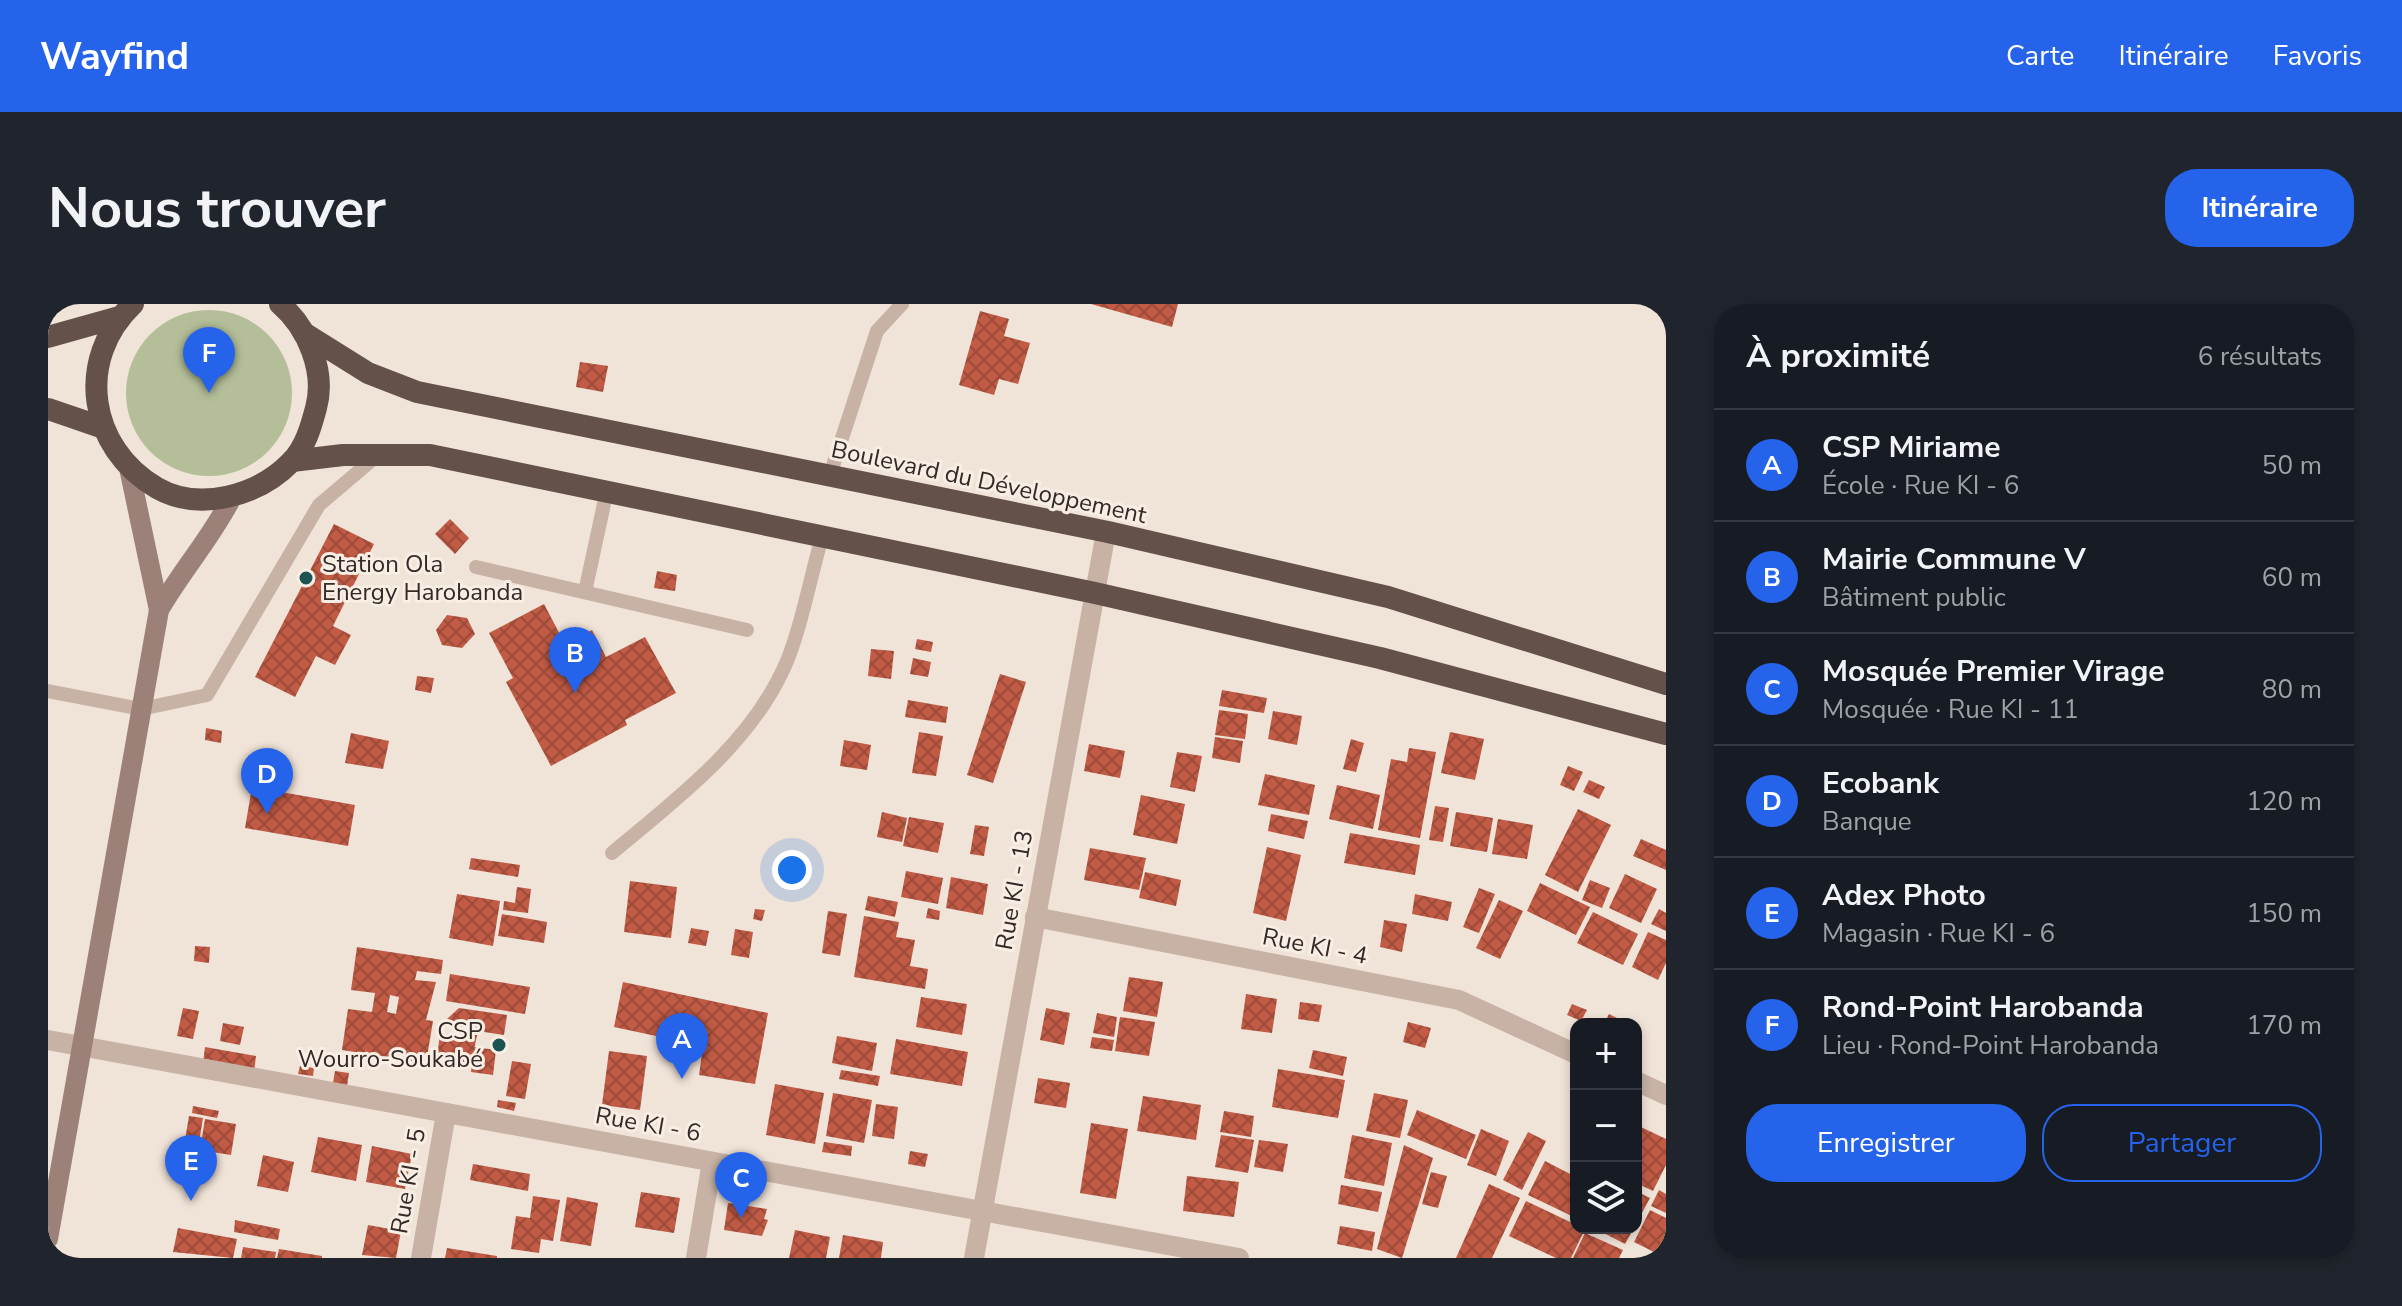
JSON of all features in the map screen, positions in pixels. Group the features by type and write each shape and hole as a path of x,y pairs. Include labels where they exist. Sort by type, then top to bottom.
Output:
{"highway":[{"path":"126,311 104,343 96,370 95,399 101,427 129,468 159,490 195,499 232,497 265,484 292,461 310,432 319,399 317,365 304,333 280,304"},
{"path":"48,337 126,311"},
{"name":"Boulevard du Développement","path":"304,333 368,373 417,392 1106,532 1388,597 1666,684"},
{"path":"48,409 101,427"},
{"path":"292,461 379,454 430,455 607,490 1095,593 1380,658 1666,734"}],"main road":[{"path":"129,468 159,610"},
{"path":"48,1239 159,610 185,568 215,531 232,497"}],"street":[{"name":"Rue KI - 13","path":"974,1258 1106,532"},
{"name":"Rue KI - 4","path":"1035,917 1459,1000 1570,1051"},
{"name":"Rue KI - 6","path":"48,1040 1239,1258"},
{"path":"1642,1084 1666,1095"},
{"name":"Rue KI - 5","path":"421,1258 446,1113"},
{"path":"696,1258 712,1162"}],"lane":[{"path":"830,475 877,331 902,304"},
{"path":"48,691 141,709 207,695 319,505 379,454"},
{"path":"585,592 607,490"},
{"path":"612,853 685,792 752,718 783,670 823,534"},
{"path":"476,567 747,630"}],"green space":[{"path":"209,310 241,316 268,334 286,361 292,393 286,425 268,452 241,470 209,476 177,470 150,452 132,425 126,393 132,361 150,334 177,316"}],"building":[{"path":"1091,304 1178,304 1172,327"},
{"path":"980,311 1009,319 1004,336 1030,343 1018,384 999,379 994,395 959,385"},
{"path":"580,362 608,366 603,392 576,387"},
{"path":"450,519 469,538 455,554 435,534"},
{"path":"334,524 374,544 333,626 351,635 335,665 316,656 295,697 255,677"},
{"path":"657,571 677,575 675,591 654,588"},
{"path":"544,604 565,644 592,630 606,657 645,637 676,693 625,720 627,725 551,766 506,682 513,678 489,633"},
{"path":"447,615 467,618 475,634 462,648 442,645 436,630"},
{"path":"917,639 933,642 931,652 915,649"},
{"path":"871,649 894,651 891,679 868,676"},
{"path":"913,658 931,662 928,677 910,674"},
{"path":"1000,674 1026,682 993,783 967,775"},
{"path":"417,676 434,678 431,693 415,690"},
{"path":"1222,690 1267,698 1264,713 1219,706"},
{"path":"908,700 948,707 946,723 905,717"},
{"path":"1219,710 1248,714 1245,739 1215,735"},
{"path":"1273,711 1302,716 1297,745 1268,739"},
{"path":"206,728 222,731 221,743 205,740"},
{"path":"919,732 943,736 936,776 912,773"},
{"path":"1450,732 1484,739 1475,780 1441,773"},
{"path":"351,733 389,741 383,769 345,763"},
{"path":"1215,737 1243,741 1240,763 1212,758"},
{"path":"1351,739 1364,743 1356,772 1343,769"},
{"path":"844,740 871,745 867,770 840,766"},
{"path":"1089,744 1125,751 1120,778 1084,771"},
{"path":"1409,748 1436,752 1420,838 1378,830 1391,759 1407,762"},
{"path":"1177,752 1202,756 1195,792 1170,787"},
{"path":"1568,766 1583,772 1574,791 1560,785"},
{"path":"1265,774 1315,785 1309,815 1258,805"},
{"path":"1589,780 1605,787 1599,799 1583,792"},
{"path":"1337,785 1380,795 1373,829 1329,819"},
{"path":"252,787 355,805 348,846 245,828"},
{"path":"1141,795 1185,804 1177,844 1133,835"},
{"path":"1435,806 1449,808 1443,842 1429,840"},
{"path":"1578,809 1611,825 1578,892 1545,875"},
{"path":"882,812 907,818 902,842 877,837"},
{"path":"1456,812 1493,818 1487,852 1450,846"},
{"path":"1271,814 1308,821 1304,839 1268,831"},
{"path":"909,817 944,823 938,853 903,846"},
{"path":"1498,819 1533,825 1527,859 1492,854"},
{"path":"975,825 989,827 984,856 970,854"},
{"path":"1350,833 1420,845 1415,875 1344,863"},
{"path":"1641,839 1666,850 1666,870 1633,856"},
{"path":"1267,847 1301,855 1286,921 1253,913"},
{"path":"1090,848 1146,858 1139,890 1084,880"},
{"path":"471,858 520,865 518,877 469,869"},
{"path":"906,871 943,878 938,904 901,897"},
{"path":"1145,872 1181,880 1176,906 1139,898"},
{"path":"1625,874 1657,889 1641,923 1609,908"},
{"path":"951,877 988,884 983,915 946,908"},
{"path":"1590,880 1610,888 1602,908 1582,900"},
{"path":"630,881 677,887 671,938 624,932"},
{"path":"1540,883 1590,907 1576,935 1527,911"},
{"path":"517,887 531,889 528,913 503,910 504,901 515,903"},
{"path":"1479,888 1495,894 1479,933 1463,927"},
{"path":"457,894 500,901 493,946 449,938"},
{"path":"1415,894 1452,902 1448,921 1412,914"},
{"path":"868,896 898,902 895,917 865,910"},
{"path":"1499,900 1523,911 1500,959 1476,948"},
{"path":"928,908 940,911 939,920 926,918"},
{"path":"755,909 765,910 762,921 753,919"},
{"path":"1659,909 1666,913 1666,931 1651,924"},
{"path":"828,911 847,914 840,956 822,953"},
{"path":"1593,912 1638,934 1623,965 1577,943"},
{"path":"502,914 547,922 544,943 498,936"},
{"path":"864,916 899,922 896,937 915,940 910,966 928,969 925,989 854,977"},
{"path":"1384,920 1407,924 1402,952 1380,947"},
{"path":"691,928 709,931 706,946 688,943"},
{"path":"735,929 753,932 749,958 731,955"},
{"path":"1648,932 1666,940 1666,963 1658,980 1632,967"},
{"path":"195,946 210,947 209,963 194,961"},
{"path":"357,947 443,960 441,974 417,971 415,980 436,982 426,1020 433,1021 426,1063 342,1050 348,1009 372,1012 375,993 351,990","holes":["390,995 399,997 396,1014 387,1012"]},
{"path":"450,974 530,987 525,1014 446,1001"},
{"path":"1129,977 1163,982 1157,1017 1123,1011"},
{"path":"623,982 768,1013 755,1084 699,1075 703,1046 614,1027"},
{"path":"1246,994 1277,999 1272,1033 1241,1029"},
{"path":"921,997 967,1004 962,1035 916,1027"},
{"path":"1300,1002 1322,1005 1319,1022 1298,1019"},
{"path":"1572,1004 1587,1010 1583,1018 1567,1015"},
{"path":"183,1008 199,1011 193,1039 177,1036"},
{"path":"459,1008 507,1015 504,1035 478,1031 471,1063 437,1058 440,1033 456,1036 447,1019"},
{"path":"1046,1008 1070,1013 1064,1045 1040,1040"},
{"path":"1097,1013 1117,1017 1114,1037 1093,1033"},
{"path":"1120,1017 1155,1022 1149,1056 1115,1051"},
{"path":"1408,1022 1431,1028 1425,1048 1403,1042"},
{"path":"223,1023 244,1027 240,1045 220,1041"},
{"path":"837,1036 877,1043 872,1071 832,1063"},
{"path":"1092,1037 1114,1040 1112,1051 1090,1048"},
{"path":"896,1039 968,1052 962,1086 890,1074"},
{"path":"205,1047 256,1056 254,1072 203,1063"},
{"path":"474,1047 496,1050 493,1075 471,1072"},
{"path":"1313,1050 1347,1057 1343,1076 1309,1068"},
{"path":"609,1051 647,1056 640,1110 602,1105"},
{"path":"512,1061 531,1064 525,1099 506,1096"},
{"path":"300,1066 314,1068 313,1076 298,1074"},
{"path":"1278,1069 1345,1080 1338,1118 1272,1107"},
{"path":"841,1070 880,1076 878,1086 839,1079"},
{"path":"335,1071 349,1073 347,1086 333,1083"},
{"path":"1038,1078 1070,1083 1066,1108 1034,1103"},
{"path":"775,1084 824,1093 815,1144 766,1135"},
{"path":"833,1093 872,1100 864,1143 826,1136"},
{"path":"1374,1093 1408,1100 1400,1138 1366,1131"},
{"path":"1143,1096 1201,1105 1196,1140 1137,1131"},
{"path":"498,1100 516,1103 514,1111 497,1107"},
{"path":"876,1104 898,1107 894,1139 872,1136"},
{"path":"193,1106 219,1111 217,1118 192,1113"},
{"path":"1417,1110 1476,1135 1466,1159 1407,1135"},
{"path":"1224,1111 1254,1116 1251,1137 1220,1132"},
{"path":"189,1116 203,1118 198,1148 184,1146"},
{"path":"205,1119 236,1124 231,1155 200,1150"},
{"path":"1091,1123 1128,1129 1116,1199 1080,1193"},
{"path":"1642,1127 1666,1139 1666,1165 1653,1191 1642,1186"},
{"path":"1481,1129 1509,1141 1496,1176 1467,1165"},
{"path":"1528,1132 1546,1141 1522,1190 1503,1180"},
{"path":"1221,1135 1254,1140 1248,1173 1215,1167"},
{"path":"1352,1135 1392,1143 1384,1186 1344,1178"},
{"path":"318,1137 362,1145 356,1181 311,1172"},
{"path":"1259,1140 1288,1144 1283,1172 1254,1167"},
{"path":"824,1142 852,1146 851,1156 822,1152"},
{"path":"1404,1145 1433,1158 1402,1258 1377,1249"},
{"path":"372,1146 412,1154 405,1189 366,1182"},
{"path":"910,1151 928,1154 925,1167 908,1164"},
{"path":"263,1155 294,1162 288,1192 257,1186"},
{"path":"1545,1161 1570,1174 1570,1215 1528,1195"},
{"path":"473,1164 530,1174 528,1191 470,1180"},
{"path":"1431,1172 1447,1176 1438,1208 1422,1204"},
{"path":"1187,1176 1239,1182 1234,1217 1183,1211"},
{"path":"1489,1184 1520,1198 1492,1258 1456,1258"},
{"path":"1341,1185 1382,1192 1378,1212 1338,1204"},
{"path":"1659,1190 1666,1194 1666,1213 1651,1206"},
{"path":"641,1192 680,1198 674,1233 635,1227"},
{"path":"1642,1194 1650,1198 1642,1213"},
{"path":"533,1196 560,1200 553,1241 541,1239 539,1253 511,1249 516,1216 530,1218"},
{"path":"567,1197 598,1203 591,1246 560,1241"},
{"path":"1526,1201 1570,1222 1570,1234 1583,1234 1571,1258 1556,1258 1509,1236"},
{"path":"728,1203 767,1209 764,1219 768,1220 762,1236 724,1230"},
{"path":"1650,1210 1666,1218 1666,1258 1634,1242 1638,1234 1642,1234 1642,1226"},
{"path":"235,1220 280,1229 278,1240 234,1232"},
{"path":"368,1225 401,1231 396,1258 362,1255"},
{"path":"1340,1226 1375,1232 1372,1251 1337,1244"},
{"path":"178,1228 237,1239 233,1258 173,1252"},
{"path":"795,1230 830,1237 826,1258 789,1258"},
{"path":"1585,1234 1623,1250 1619,1258 1573,1258"},
{"path":"1606,1234 1631,1234 1625,1244"},
{"path":"843,1235 883,1242 881,1258 839,1258"},
{"path":"243,1247 276,1252 275,1258 241,1258"},
{"path":"447,1248 497,1256 497,1258 445,1258"},
{"path":"279,1249 322,1256 322,1258 277,1258"}],"place":[{"name":"Rond-Point Harobanda","path":"209,393"},
{"name":"Station Ola Energy Harobanda","path":"306,578"},
{"name":"Mairie Commune V","path":"575,693"},
{"name":"Ecobank","path":"267,814"},
{"name":"CSP Wourro-Soukabé","path":"499,1045"},
{"name":"CSP Miriame","path":"682,1079"},
{"name":"Adex Photo","path":"191,1201"},
{"name":"Mosquée Premier Virage","path":"741,1218"}]}
